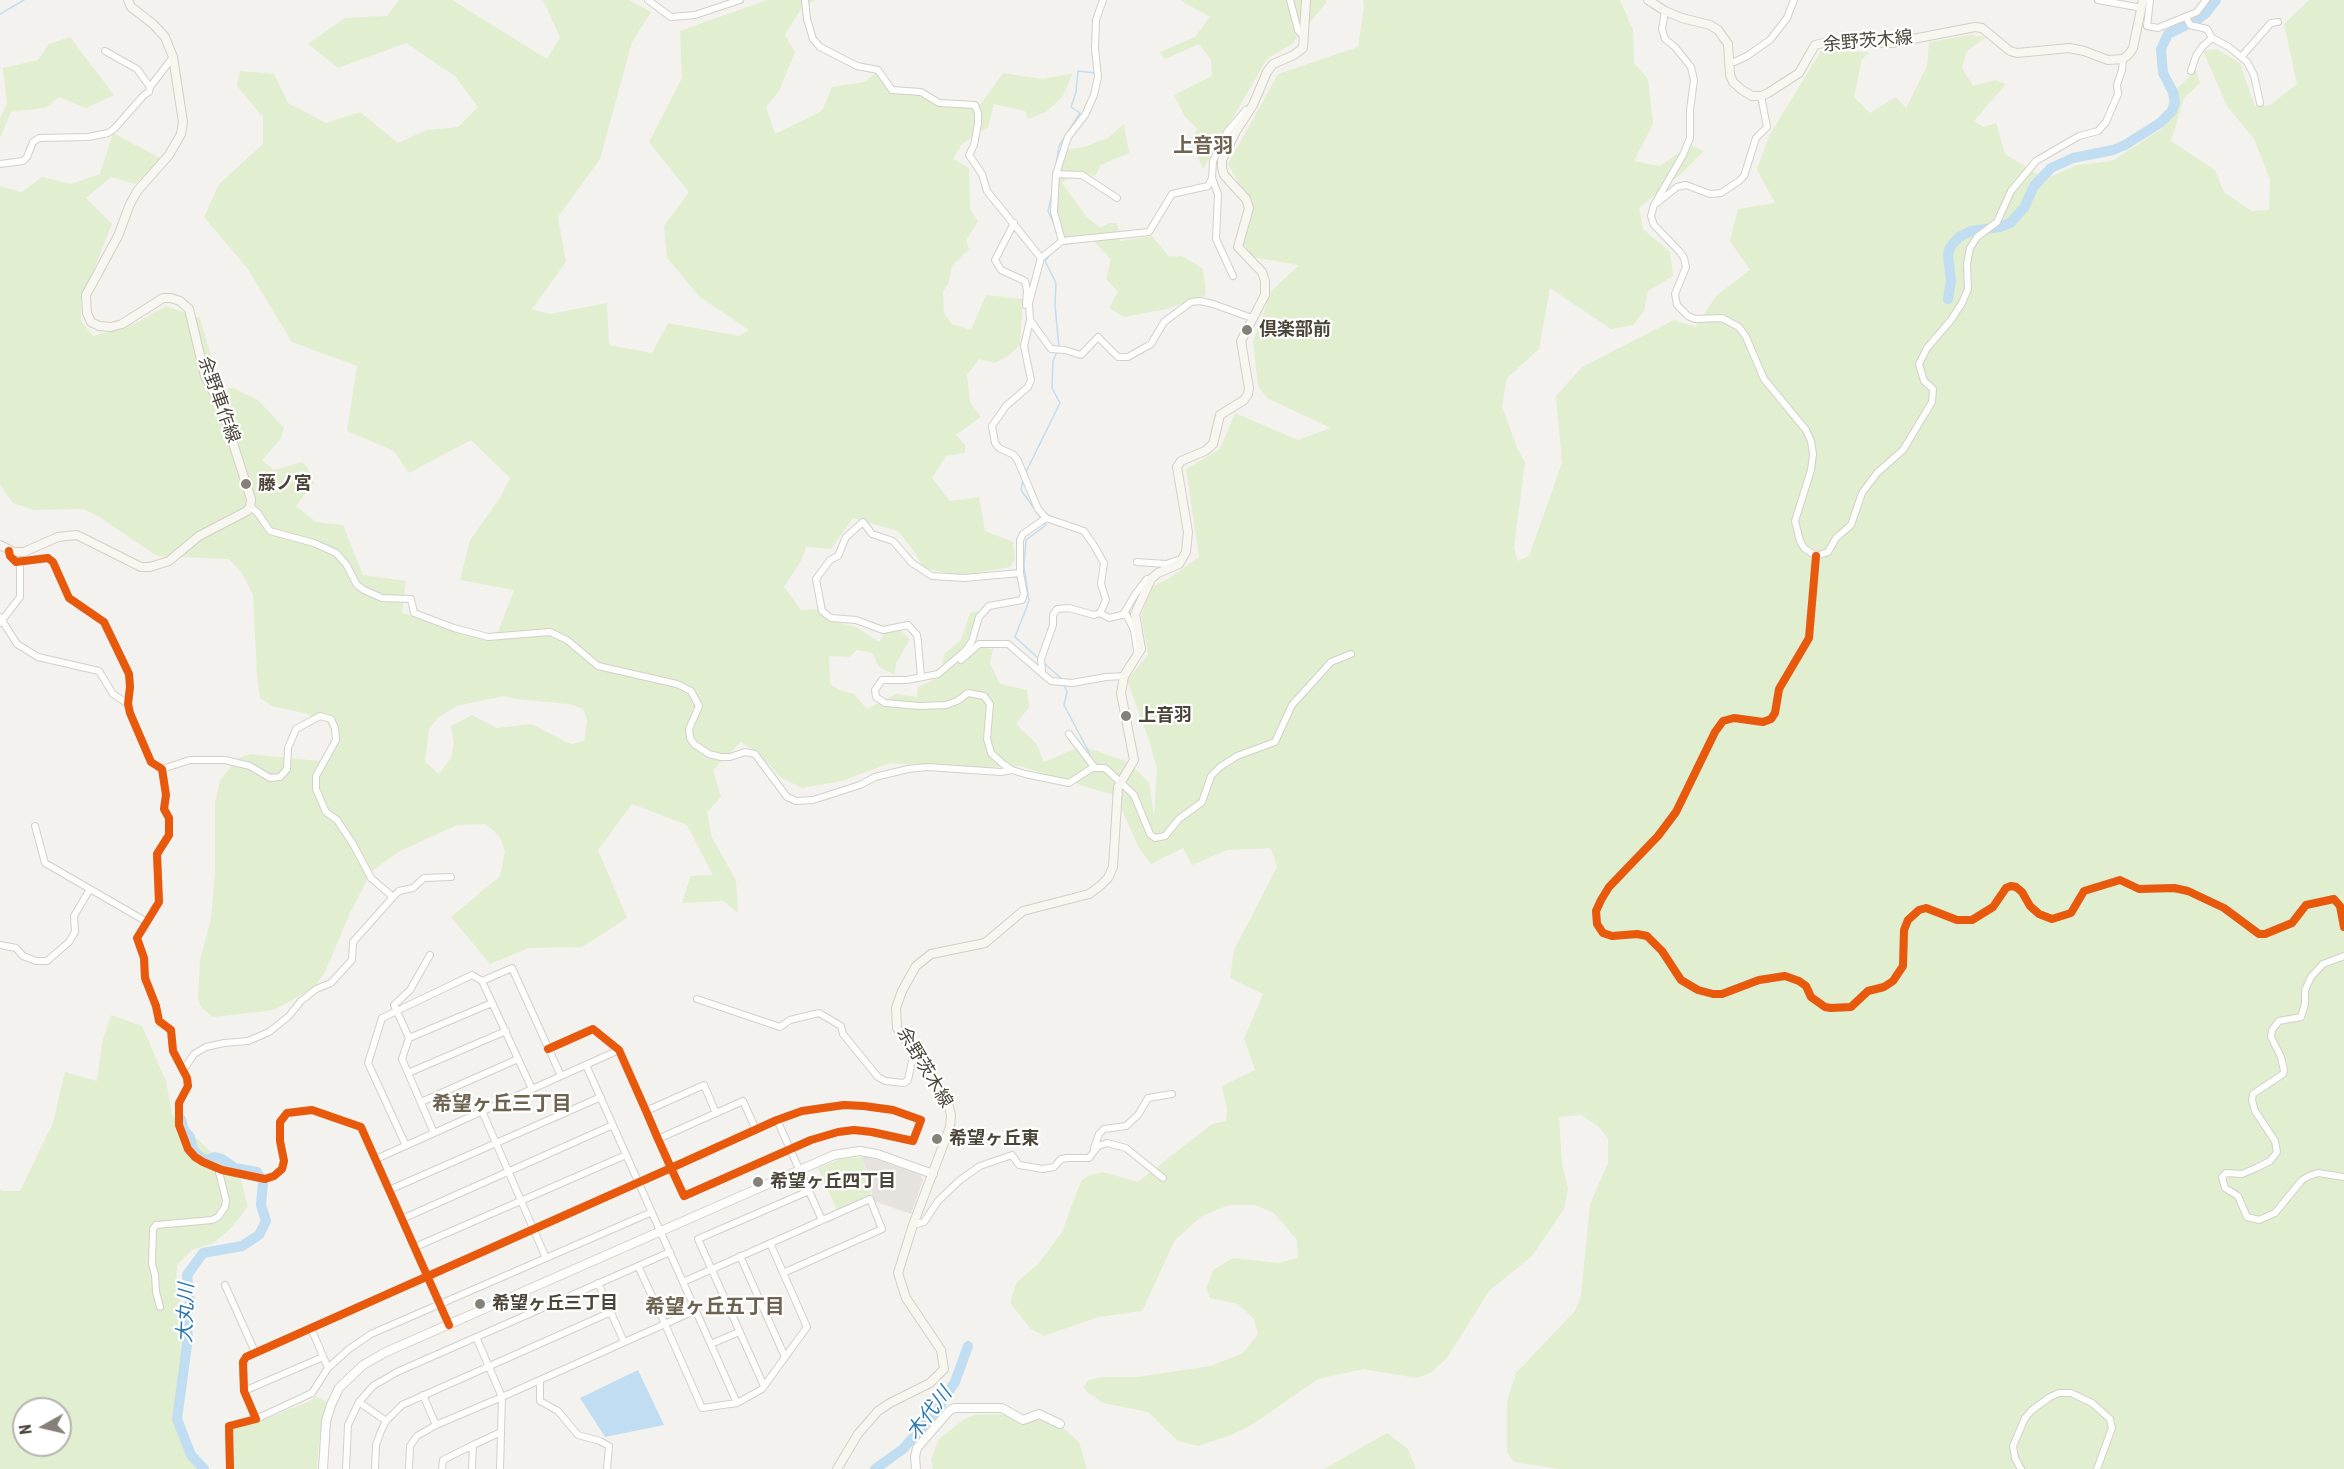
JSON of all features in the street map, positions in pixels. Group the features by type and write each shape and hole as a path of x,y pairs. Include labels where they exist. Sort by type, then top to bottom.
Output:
{"main road":[{"name":"余野車作線","path":"128,0 132,7 165,37 173,57 183,122 181,134 170,155 138,190 118,236 86,295 85,304 92,322 99,326 111,327 122,324 163,298 180,301 189,309 205,376 222,408 238,456 250,507"},
{"path":"1124,676 1139,653 1141,640 1135,614 1151,579 1182,561 1186,552 1188,532 1177,467 1181,461 1213,444 1220,415 1244,400 1248,394 1241,341 1265,295 1265,281 1262,272 1238,247 1249,208 1246,199 1224,175 1222,160 1253,105 1267,72 1274,64 1300,52 1303,48 1306,0"},
{"path":"1648,0 1665,11 1710,25 1718,30 1728,44 1730,75 1733,82 1752,96 1761,96"},
{"path":"2122,59 2133,48 2143,4"},
{"name":"余野茨木線","path":"1761,96 1799,73 1804,68 1815,45 1828,42 1892,43 1975,27 1982,28 2010,51 2017,53 2069,48 2108,60 2122,59"},
{"path":"0,545 9,550 24,552 58,537 77,535 141,567 150,567 169,561 199,536 247,511 250,507"},
{"name":"余野茨木線","path":"837,1469 858,1434 878,1411 930,1383 944,1369 941,1350 906,1298 898,1273 913,1225 950,1127 951,1115 937,1083 897,1028 896,1014 902,991 916,966 931,954 939,950 985,943 1023,911 1089,894 1108,878 1113,867 1116,800 1120,781 1130,767 1134,753 1121,693 1124,676"}],"street":[{"path":"648,0 671,17 695,15 740,0"},
{"path":"805,0 807,19 813,39 820,47 857,66 878,70 892,90 921,92 939,103 975,105 978,124 974,145 969,155 982,174 987,191 1041,258"},
{"path":"1062,241 1054,212 1056,174 1068,137 1085,115 1094,95 1098,77 1095,48 1096,20 1103,0"},
{"path":"1290,0 1298,30 1305,37"},
{"path":"1729,63 1747,56 1770,39 1787,18 1794,0"},
{"path":"2098,0 2143,4"},
{"path":"2150,0 2147,26 2150,28 2158,28 2198,12 2206,0"},
{"path":"1665,11 1662,29 1665,39 1691,66 1694,80 1690,110 1690,138 1683,155 1654,205 1651,216 1654,225 1680,252 1686,267 1676,291 1677,305 1688,316 1695,319 1722,318 1739,327 1764,379 1806,430 1813,454 1811,470 1795,521 1804,548 1816,556"},
{"path":"2186,17 2190,25 2207,29 2212,38 2247,62 2254,75 2260,103"},
{"path":"2241,57 2271,23 2278,22"},
{"path":"2191,71 2196,56 2212,38"},
{"path":"105,51 137,69 150,87"},
{"path":"0,164 23,161 27,158 33,142 39,138 76,138 108,133 149,92 150,87 173,57"},
{"path":"1816,556 1828,552 1836,538 1851,525 1862,493 1877,473 1903,450 1932,402 1934,389 1920,375 1919,364 1927,348 1962,303 1968,289 1967,264 1970,248 1977,237 1997,222 2011,191 2036,161 2079,136 2098,130 2106,122 2118,94 2117,86 2122,70 2122,59"},
{"path":"1654,205 1677,187 1686,185 1710,194 1721,193 1739,182 1747,170 1756,138 1767,127 1761,96"},
{"path":"1233,276 1216,239 1218,194 1212,177 1213,161 1227,132 1253,105"},
{"path":"1056,174 1082,175 1117,198"},
{"path":"1042,672 1041,659 1053,626 1053,615 1057,609 1069,608 1094,615 1100,613 1106,600 1101,584 1104,563 1084,531 1047,518 1038,509 1018,461 1014,455 999,448 992,435 992,426 1006,406 1023,393 1031,380 1024,346 1030,320 1029,303 1041,258 1062,241 1149,232 1172,194 1205,187 1212,177"},
{"path":"1014,223 995,260 1001,270 1025,281 1026,305 1029,311"},
{"path":"1030,320 1051,349 1081,355 1098,337 1118,357 1128,357 1151,344 1164,322 1191,302 1200,301 1213,304 1252,318"},
{"path":"250,507 257,512 270,531 314,543 336,553 346,564 357,585 364,590 382,598 411,599 414,613 454,628 488,637 550,632 567,640 598,666 677,684 691,691 699,706 689,729 690,738 694,744 709,754 721,757 746,752 755,754 787,797 796,801 813,800 861,785 875,777 908,769 1012,770 1069,783 1095,768 1105,768 1134,795 1150,834 1155,838 1165,836 1179,819 1202,802 1211,776 1220,767 1237,756 1275,742 1292,705 1331,662 1351,654"},
{"path":"1012,770 991,753 986,730 990,704 984,696 968,693 946,705 920,706 885,703 876,697 875,690 882,680 907,681 938,674 965,651 972,641 983,611 995,604 1018,602 1024,598 1020,573 1020,540 1023,534 1047,518"},
{"path":"921,677 918,642 913,629 908,625 883,630 856,620 831,618 822,611 816,579 830,560 838,556 846,537 863,522 872,534 893,541 912,563 932,576 964,579 1020,573"},
{"path":"9,550 12,560 20,562 48,558 69,598 104,622 129,674 128,704 151,762 162,769"},
{"path":"1816,556 1809,638 1779,689 1775,713 1771,719 1764,722 1749,718 1724,721 1714,732 1676,812 1658,836 1609,887 1601,900 1596,911 1597,924 1603,933 1612,936 1637,934 1647,936 1662,951 1681,980 1698,990 1722,994 1759,980 1785,976 1799,981 1806,986 1811,997 1825,1007 1831,1008 1851,1007 1868,991 1884,987 1893,981 1903,966 1904,930 1908,920 1919,910 1926,908 1957,920 1972,920 1994,907 2006,888 2011,886 2022,892 2030,906 2039,914 2052,919 2071,913 2084,891 2120,880 2139,889 2174,888 2188,891 2224,908 2259,934 2265,934 2292,923 2306,905 2334,899 2340,906 2344,927"},
{"path":"1137,561 1166,564 1182,561"},
{"path":"20,562 20,597 1,620 17,644 38,657 99,671 113,693 128,704"},
{"path":"1100,613 1109,618 1124,613 1147,579 1151,579"},
{"path":"1124,613 1134,630 1139,653"},
{"path":"951,664 968,655 979,644 1008,644 1051,681 1065,684 1124,676"},
{"path":"162,769 190,760 225,760 250,766 270,778 280,777 287,769 290,740 296,729 320,716 331,719 335,728 336,740 316,776 316,789 324,808 337,820 371,878 393,897"},
{"path":"1070,734 1095,768"},
{"path":"162,769 164,809 169,818 169,835 157,854 159,902 137,938 144,958 145,978 159,1021 171,1030 173,1051 184,1069 188,1086 179,1103 179,1125 188,1149 195,1157 218,1168 263,1179 274,1176 282,1169 284,1161 280,1141 280,1122 287,1113 312,1110 362,1126 449,1324"},
{"path":"35,826 45,863 147,922"},
{"path":"184,1069 194,1054 206,1047 248,1041 269,1032 289,1016 308,995 332,983 352,960 353,942 399,891 413,888 424,878 452,877"},
{"path":"0,945 16,948 23,956 36,961 47,961 69,942 75,932 74,916 90,889"},
{"path":"430,956 410,990 394,1005 409,1038 402,1059 434,1133"},
{"path":"2344,956 2324,964 2312,977 2305,990 2305,1004 2301,1017 2279,1021 2272,1030 2271,1036 2281,1057 2284,1071 2283,1074 2253,1094 2252,1100 2255,1111 2275,1141 2277,1152 2270,1161 2256,1168 2242,1174 2226,1173 2222,1177 2225,1188 2238,1196 2247,1217 2259,1220 2275,1213 2302,1180 2309,1176 2328,1173 2344,1177"},
{"path":"482,981 512,968 561,1076"},
{"path":"406,1146 368,1063 382,1018 472,975 482,981 532,1089"},
{"path":"697,999 780,1027 790,1020 819,1013 841,1026 843,1034 878,1077 885,1081 904,1083 908,1080 914,1052"},
{"path":"409,1038 492,1003"},
{"path":"256,1419 244,1392 243,1362 246,1357 255,1352 534,1229 639,1182 671,1168 756,1130 777,1120 802,1111 844,1105 893,1110 921,1120 913,1141 882,1133 854,1130 822,1136 684,1196 671,1168 658,1139 619,1050 593,1029 548,1048"},
{"path":"408,1073 506,1031"},
{"path":"376,1159 619,1050"},
{"path":"421,1102 518,1059"},
{"path":"586,1065 737,1403"},
{"path":"646,1111 704,1085 716,1113"},
{"path":"1094,1151 1099,1134 1104,1129 1126,1126 1138,1115 1148,1098 1172,1094"},
{"path":"389,1190 601,1097"},
{"path":"658,1139 743,1101 756,1130"},
{"path":"482,1112 546,1258"},
{"path":"777,1120 822,1220"},
{"path":"402,1219 613,1125"},
{"path":"913,1225 924,1221 938,1201 960,1180 980,1166 1012,1155 1019,1165 1043,1169 1054,1167 1061,1159 1089,1158 1098,1146 1107,1143 1126,1148 1163,1178"},
{"path":"323,1469 328,1413 339,1388 363,1365 386,1352 834,1155 860,1151 877,1154 933,1174"},
{"path":"415,1247 626,1155"},
{"path":"160,1307 152,1264 153,1229 156,1225 212,1220 218,1217 225,1207 226,1200 218,1168"},
{"path":"764,1386 698,1239 809,1191"},
{"path":"683,1281 870,1199 882,1229 783,1273"},
{"path":"230,1469 229,1426 256,1419 312,1394 328,1368 349,1349 371,1334 652,1212"},
{"path":"638,1266 702,1408 737,1403 764,1386 807,1327 770,1243"},
{"path":"346,1469 348,1425 359,1402 373,1386 385,1378 670,1252"},
{"path":"740,1256 785,1357"},
{"path":"598,1283 624,1342"},
{"path":"225,1285 255,1352"},
{"path":"410,1469 410,1446 414,1439 436,1425 696,1310"},
{"path":"375,1469 376,1446 386,1420 402,1405 611,1312"},
{"path":"311,1328 328,1368"},
{"path":"711,1344 739,1332"},
{"path":"476,1337 502,1397 500,1469"},
{"path":"244,1392 323,1357"},
{"path":"540,1380 540,1401 558,1411 578,1435 609,1446 606,1469"},
{"path":"2020,1469 2013,1446 2025,1418 2032,1410 2059,1393 2071,1393 2092,1403 2110,1419 2112,1428 2098,1469"},
{"path":"423,1395 436,1425"},
{"path":"359,1402 386,1420"},
{"path":"916,1469 917,1448 954,1408 1002,1408 1023,1420 1039,1414 1060,1424"},
{"path":"442,1469 443,1460 501,1432"},
{"path":"472,1469 473,1444"}],"shaded area":[{"path":"862,1157 870,1157 920,1175 923,1180 911,1214 874,1201"}],"green space":[{"path":"399,0 452,0 547,59 560,37 543,0 629,0 651,12 632,42 600,159 558,217 566,262 532,309 550,314 607,303 609,345 652,353 668,323 739,336 749,330 700,297 667,258 664,226 689,192 649,142 682,78 680,31 767,0 815,0 801,9 785,35 795,52 779,91 766,107 775,134 822,111 832,87 864,82 877,72 891,92 914,93 933,103 967,106 981,104 1003,73 1043,79 1073,73 1063,96 1046,112 1028,119 1025,111 994,104 988,127 962,144 953,159 969,168 970,209 978,221 966,241 969,249 952,266 948,285 943,291 944,313 952,324 971,330 986,295 1023,299 1020,345 1007,357 994,363 979,359 967,375 970,402 981,417 956,435 965,445 965,453 946,456 932,478 950,501 979,497 985,531 1013,542 1015,559 1010,567 957,576 923,567 898,531 853,518 831,549 806,547 801,561 784,587 801,610 819,609 825,619 856,627 879,642 886,631 898,628 910,639 896,663 895,675 879,667 872,653 857,650 849,657 829,656 830,684 839,690 854,694 867,709 896,694 917,697 918,687 940,677 944,654 961,640 970,613 978,610 966,645 993,649 990,663 1000,684 1027,690 1029,707 1016,724 1036,743 1044,762 1079,747 1130,763 1149,783 1154,816 1157,769 1127,680 1148,655 1141,615 1153,586 1170,578 1199,557 1186,469 1220,449 1235,413 1298,440 1331,428 1267,398 1258,386 1253,342 1271,291 1299,265 1252,257 1242,241 1252,207 1228,164 1278,74 1358,47 1363,0 1620,0 1633,30 1634,63 1648,79 1653,124 1634,161 1660,166 1690,145 1704,151 1681,174 1639,208 1643,229 1670,252 1673,276 1648,291 1644,311 1633,325 1611,329 1550,288 1539,349 1507,378 1502,406 1517,448 1525,462 1514,548 1518,561 1529,556 1562,463 1556,396 1582,367 1674,320 1695,327 1717,295 1750,270 1730,241 1738,209 1775,203 1757,170 1769,136 1821,51 1870,52 1862,59 1854,97 1870,113 1896,97 1906,108 1927,66 1929,42 1970,35 1986,37 1967,51 1962,68 1973,86 1995,80 2006,84 1974,121 1983,127 1996,123 2005,154 2045,179 2077,165 2112,161 2163,128 2170,95 2196,70 2200,83 2184,98 2171,141 2215,170 2224,192 2251,211 2269,210 2270,180 2254,139 2227,106 2203,51 2217,49 2240,63 2255,107 2270,105 2297,84 2284,24 2309,0 2344,0 2344,1469 1559,1469 1514,1462 1507,1452 1507,1402 1516,1373 1575,1311 1581,1295 1590,1204 1608,1163 1608,1138 1598,1126 1581,1115 1559,1117 1562,1163 1568,1189 1564,1209 1532,1256 1489,1291 1447,1358 1432,1372 1417,1378 1363,1369 1318,1379 1253,1424 1231,1435 1198,1446 1178,1441 1148,1412 1103,1403 1087,1392 1084,1387 1087,1381 1102,1377 1137,1377 1211,1366 1243,1353 1258,1334 1254,1319 1238,1304 1210,1298 1206,1288 1213,1270 1233,1258 1278,1263 1298,1258 1297,1240 1274,1213 1255,1205 1229,1205 1202,1216 1175,1240 1142,1311 1098,1317 1044,1336 1031,1329 1010,1303 1017,1282 1039,1263 1062,1232 1081,1181 1090,1175 1103,1172 1138,1182 1212,1124 1226,1121 1227,1109 1222,1086 1255,1070 1244,1039 1263,994 1230,978 1234,950 1277,867 1271,848 1227,850 1192,865 1183,848 1151,864 1139,848 1116,796 1020,766 958,768 890,763 842,781 802,788 780,777 761,755 741,742 713,770 721,797 707,812 712,838 736,880 738,913 723,901 682,903 691,876 713,875 687,825 632,804 598,850 627,918 582,947 529,948 490,964 451,917 500,876 505,852 500,837 486,824 457,825 400,851 372,871 350,913 325,972 315,987 274,1010 213,1017 202,1008 198,999 200,960 211,919 215,872 215,803 220,781 236,759 250,754 318,761 329,758 336,742 327,722 304,713 272,706 260,698 253,595 242,573 229,559 157,556 101,518 83,509 34,510 13,503 0,485 0,186 22,192 42,177 71,184 100,174 113,133 162,159 135,184 111,177 86,198 112,224 81,301 81,321 93,336 132,325 166,306 200,318 211,356 205,379 223,389 233,388 258,400 284,428 280,440 262,460 274,470 302,462 308,468 314,483 296,506 316,522 343,525 363,575 406,581 402,613 496,637 514,590 460,580 470,540 500,498 510,478 471,440 409,473 394,451 347,431 357,366 292,342 247,268 204,217 219,184 263,144 263,117 237,86 240,71 274,74 288,103 326,123 360,112 398,143 427,130 458,127 478,107 455,76 406,43 338,68 308,44 345,18 387,16","holes":["504,696 569,704 581,708 587,720 584,741 572,744 532,724 497,728 472,715 451,726 454,744 451,758 439,774 425,762 429,729 438,718 456,706"]},
{"path":"1180,0 1326,0 1326,3 1292,44 1267,59 1203,169 1190,139 1198,129 1185,117 1174,95 1212,76 1211,60 1199,44 1165,59 1160,52 1195,37 1210,17"},
{"path":"70,37 114,95 86,108 59,97 45,108 11,112 0,138 0,118 7,104 3,68 38,60 49,44"},
{"path":"1124,124 1129,153 1101,165 1095,176 1076,171 1062,183 1086,216 1100,228 1109,223 1117,223 1120,241 1152,236 1169,257 1182,256 1203,269 1206,295 1167,309 1124,317 1109,308 1118,292 1106,279 1111,259 1088,236 1066,246 1056,214 1059,177 1065,150 1084,147 1108,138"},
{"path":"111,1015 142,1026 166,1081 172,1115 210,1151 239,1173 248,1206 233,1226 214,1243 192,1250 177,1265 176,1289 184,1313 181,1411 186,1437 205,1469 0,1469 0,1189 20,1191 53,1123 65,1072 97,1081 102,1043"},
{"path":"862,1157 871,1195 837,1210 818,1168 840,1159"},
{"path":"315,1396 326,1402 317,1469 233,1469 232,1430 235,1427 264,1420 312,1400"},
{"path":"1007,1414 1046,1420 1062,1427 1079,1442 1087,1469 933,1469 931,1459 939,1439 966,1418 975,1415"},
{"path":"1387,1433 1408,1449 1416,1469 1324,1469"}],"water":[{"path":"638,1370 664,1425 605,1437 580,1398"}],"waterway":[{"path":"0,14 24,0"},
{"path":"1948,299 1951,281 1948,255 1950,247 1959,237 1971,231 2000,227 2010,223 2024,208 2034,186 2051,168 2073,158 2113,150 2125,145 2160,123 2172,111 2175,103 2173,92 2163,73 2161,49 2168,34 2197,20 2216,0"},
{"path":"1056,165 1059,146 1080,113 1071,107 1076,92 1078,71 1095,73"},
{"path":"1052,194 1048,211 1055,226"},
{"path":"1052,252 1045,261 1056,283 1055,305 1059,348"},
{"path":"1025,474 1060,403 1052,388 1053,361 1057,352"},
{"path":"1023,479 1021,490 1041,518"},
{"path":"1038,658 1015,637 1029,601 1024,566 1026,540 1046,525 1044,522"},
{"path":"1044,663 1063,680"},
{"path":"1064,684 1067,692 1064,705 1090,754"},
{"name":"大丸川","path":"181,1119 184,1130 190,1137 193,1150 199,1156 206,1160 215,1157 235,1168 257,1172 263,1182 261,1205 266,1221 259,1235 242,1246 203,1253 187,1275 190,1301 186,1319 188,1338 177,1419 191,1455 204,1469"},
{"name":"木代川","path":"875,1469 903,1449 939,1407 955,1382 968,1346"}],"cycle path":[{"path":"9,551 10,556 16,562 48,558 53,562 69,598 104,622 129,674 130,713 151,762 162,769 166,795 164,809 169,818 169,835 157,854 159,902 137,938 144,958 145,978 159,1021 171,1030 173,1051 187,1078 188,1086 179,1103 179,1125 188,1149 203,1162 222,1170 265,1179 274,1176 282,1169 284,1161 280,1141 280,1122 287,1113 312,1110 361,1127 449,1325"},
{"path":"1816,556 1809,638 1779,689 1775,713 1771,719 1763,722 1734,718 1723,721 1715,732 1676,812 1658,836 1609,887 1601,900 1596,911 1597,924 1603,933 1612,936 1637,934 1647,936 1662,951 1681,980 1698,990 1722,994 1759,980 1785,976 1799,981 1806,986 1811,997 1825,1007 1831,1008 1851,1007 1868,991 1884,987 1893,981 1903,966 1904,930 1908,920 1919,910 1926,908 1957,920 1972,920 1993,907 2006,888 2011,886 2022,892 2030,906 2039,914 2052,919 2071,913 2084,891 2120,880 2139,889 2174,888 2188,891 2224,908 2259,934 2265,934 2292,923 2306,905 2334,899 2340,906 2344,927"},
{"path":"230,1469 229,1426 256,1419 244,1391 243,1362 246,1357 671,1168 777,1120 802,1111 844,1105 864,1106 893,1110 921,1120 913,1141 872,1132 854,1130 838,1132 811,1140 684,1196 671,1168 658,1139 619,1050 593,1029 548,1049"}],"place":[{"name":"倶楽部前","path":"1247,330"},
{"name":"藤ノ宮","path":"246,484"},
{"name":"上音羽","path":"1126,716"},
{"name":"希望ヶ丘東","path":"937,1139"},
{"name":"希望ヶ丘四丁目","path":"758,1182"},
{"name":"希望ヶ丘三丁目","path":"480,1304"}],"district":[{"name":"上音羽","path":"1203,147"},
{"name":"希望ヶ丘三丁目","path":"502,1105"},
{"name":"希望ヶ丘五丁目","path":"715,1308"}]}
